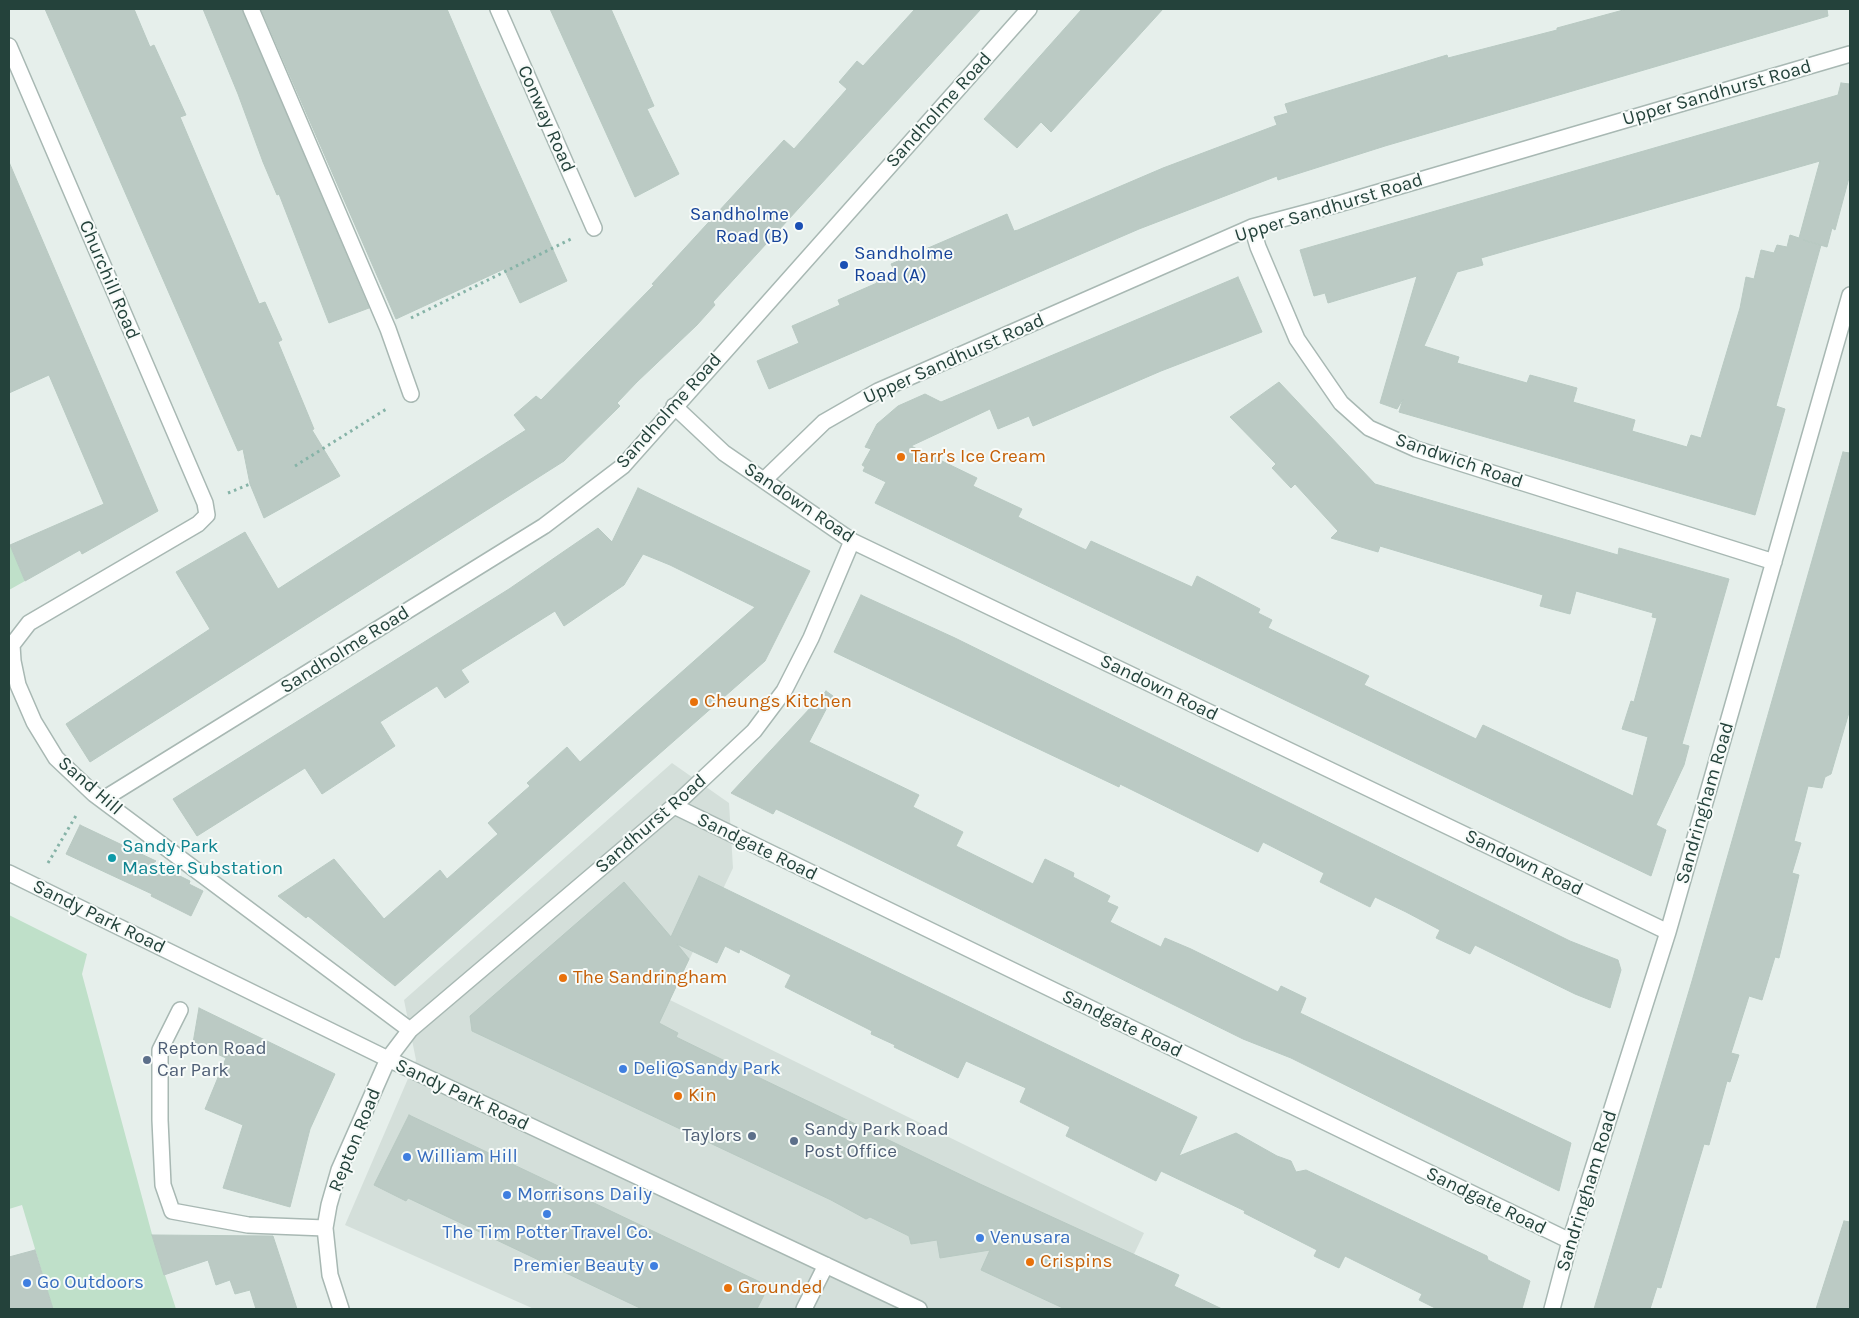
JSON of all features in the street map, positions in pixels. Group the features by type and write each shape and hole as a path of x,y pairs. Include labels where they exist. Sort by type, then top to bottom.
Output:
{"street":[{"path":"251,9 388,329 411,394"},
{"name":"Conway Road","path":"498,9 594,228"},
{"name":"Sandholme Road","path":"102,800 544,526 623,466 674,406 1030,9"},
{"name":"Churchill Road","path":"9,46 205,503 207,515"},
{"name":"Upper Sandhurst Road","path":"764,480 824,422 878,391 1252,227 1345,202 1850,54"},
{"name":"Sandwich Road","path":"1252,227 1258,247 1297,339 1341,403 1369,428 1416,449 1774,562"},
{"name":"Sandringham Road","path":"1552,1309 1570,1241 1668,932 1850,295"},
{"name":"Sandown Road","path":"674,406 724,453 852,541 1668,932"},
{"name":"Sand Hill","path":"207,515 198,524 29,623 11,643 14,686 56,758 102,800 410,1030"},
{"name":"Sandhurst Road","path":"388,1059 410,1030 674,806 754,731 784,691 811,638 852,541"},
{"name":"Sandgate Road","path":"674,806 1570,1241"},
{"name":"Sandy Park Road","path":"9,873 388,1059 920,1309"},
{"path":"180,1010 160,1050 160,1120 163,1185 172,1211 248,1224 326,1228"},
{"name":"Repton Road","path":"341,1309 330,1275 326,1228 338,1170 388,1059"},
{"path":"804,1309 826,1265"}],"path":[{"path":"388,329 594,228"},
{"path":"295,466 411,394"},
{"path":"53,855 75,817"}],"shaded area":[{"path":"672,763 729,803 733,868 670,1000 1144,1233 1108,1309 534,1309 345,1225 416,1060 404,1000"}],"green space":[{"path":"9,546 25,581 9,590"},
{"path":"9,915 87,954 82,974 153,1238 176,1309 53,1309 22,1205 9,1209"}],"building":[{"path":"45,9 134,9 150,47 154,45 186,115 180,117 259,304 265,302 282,340 278,342 314,429 312,430 340,476 264,518 250,484 243,449 238,451"},
{"path":"203,9 242,9 369,308 329,323 279,194 277,195 263,162 238,94"},
{"path":"261,9 447,9 567,281 520,303 504,269 396,319"},
{"path":"550,9 611,9 654,106 647,109 679,174 635,197"},
{"path":"915,9 981,9 713,302 715,305 697,325 637,382 617,403 620,406 564,461 90,762 66,724 210,629 176,572 245,532 278,589 526,430 514,415 536,396 541,400 654,285 652,284 784,140 794,149 847,89 839,82 857,61 863,66"},
{"path":"1082,9 1163,9 1051,132 1041,122 1017,148 984,119"},
{"path":"1627,9 1827,9 1828,16 1385,146 1278,180 1277,176 1139,229 769,389 757,361 799,343 792,326 840,305 838,300 877,283 875,278 894,270 891,264 1007,214 1014,231 1018,230 1163,168 1277,125 1274,117 1288,113 1285,104 1447,55 1448,58 1557,30 1557,28"},
{"path":"1841,83 1850,84 1850,174 1835,230 1832,228 1827,247 1821,245 1776,406 1785,409 1755,515 1399,412 1403,399 1397,409 1380,403 1417,276 1328,303 1325,293 1314,296 1300,250 1838,95","holes":["1820,161 1799,238 1790,235 1787,247 1777,245 1774,253 1761,250 1754,279 1746,277 1740,308 1701,438 1691,435 1687,447 1632,431 1635,420 1573,402 1577,388 1530,375 1527,383 1457,363 1459,357 1424,346 1457,272 1483,265 1481,258"]},
{"path":"9,162 158,511 82,554 80,550 25,581 10,545 104,504 49,375 9,393"},
{"path":"1238,277 1262,332 1161,371 1033,426 1029,416 998,429 990,409 911,446 977,478 973,486 1022,509 1018,517 1086,550 1091,541 1192,587 1197,576 1260,609 1258,613 1272,620 1268,628 1369,676 1364,685 1476,739 1483,725 1633,796 1648,737 1622,729 1631,701 1634,702 1657,618 1652,617 1653,613 1576,591 1570,614 1540,606 1543,595 1380,546 1378,552 1331,538 1338,531 1295,484 1291,488 1272,468 1276,464 1230,417 1279,382 1375,484 1618,555 1619,548 1729,579 1682,744 1689,746 1684,765 1656,825 1666,830 1651,876 875,503 886,482 863,471 865,467 862,465 871,449 865,447 877,424 898,406 925,394 941,402"},
{"path":"1843,452 1850,453 1850,709 1831,774 1825,777 1822,788 1808,786 1794,841 1801,843 1792,873 1799,875 1779,958 1775,957 1762,1000 1749,996 1731,1053 1739,1055 1730,1082 1727,1081 1709,1145 1704,1144 1661,1288 1657,1287 1650,1309 1594,1309 1692,981"},
{"path":"638,488 810,571 765,661 395,986 308,916 306,918 278,896 334,859 384,919 440,870 447,879 498,834 488,823 530,786 527,783 567,747 580,762 755,607 670,565 643,554 624,585 564,626 555,611 461,670 469,682 445,698 437,686 380,722 395,746 322,794 305,768 197,836 173,799 509,589 598,528 612,542"},
{"path":"861,595 955,638 1570,941 1618,960 1621,970 1610,1008 1575,994 1475,945 1470,954 1436,938 1440,930 1375,897 1370,907 1320,882 1324,873 1263,842 1258,852 1120,784 1119,787 834,652"},
{"path":"826,691 833,696 809,742 919,795 913,807 963,832 956,846 1033,884 1045,859 1074,873 1073,877 1110,896 1107,902 1118,907 1110,922 1161,947 1165,938 1278,992 1281,986 1306,998 1300,1013 1571,1143 1559,1191 1291,1058 1243,1039 776,809 773,814 731,793"},
{"name":"Sandy Park Master Substation","path":"80,825 156,861 153,863 190,881 189,884 203,891 191,916 151,896 152,894 66,854"},
{"path":"699,876 1197,1117 1179,1156 1236,1133 1277,1156 1291,1161 1296,1172 1306,1170 1487,1256 1488,1260 1530,1281 1522,1309 1437,1309 1419,1300 1422,1294 1345,1256 1339,1268 1314,1256 1317,1250 1244,1213 1245,1211 1161,1171 1156,1181 1066,1136 1070,1127 1020,1102 1026,1088 966,1061 958,1078 894,1047 895,1045 871,1034 872,1031 785,987 791,975 740,949 739,953 725,946 717,963 677,944 689,959 659,1023 678,1033 676,1037 764,1080 980,1184 1179,1275 1174,1286 1222,1309 1065,1309 981,1270 990,1250 940,1258 937,1240 911,1244 909,1236 870,1217 866,1219 831,1200 472,1031 470,1016 624,882 671,937"},
{"path":"199,1008 335,1074 310,1129 290,1207 223,1188 243,1125 205,1109 226,1058 193,1043"},
{"path":"409,1115 760,1282 764,1295 757,1309 642,1309 408,1198 406,1201 374,1185"},
{"path":"1844,1221 1850,1222 1850,1309 1816,1309"},
{"path":"152,1235 273,1236 297,1309 256,1309 250,1290 235,1294 230,1280 216,1285 208,1260 164,1275"},
{"name":"Go Outdoors","path":"35,1250 53,1309 9,1309 9,1257"}],"place":[{"name":"Sandholme Road (B)","path":"799,226"},
{"name":"Sandholme Road (A)","path":"844,265"},
{"name":"Tarr's Ice Cream","path":"901,457"},
{"name":"Cheungs Kitchen","path":"694,702"},
{"name":"Sandy Park Master Substation","path":"112,858"},
{"name":"The Sandringham","path":"563,978"},
{"name":"Repton Road Car Park","path":"147,1060"},
{"name":"Deli@Sandy Park","path":"623,1069"},
{"name":"Kin","path":"678,1096"},
{"name":"Taylors","path":"752,1136"},
{"name":"Sandy Park Road Post Office","path":"794,1141"},
{"name":"William Hill","path":"407,1157"},
{"name":"Morrisons Daily","path":"507,1195"},
{"name":"The Tim Potter Travel Co.","path":"547,1214"},
{"name":"Venusara","path":"980,1238"},
{"name":"Crispins","path":"1030,1262"},
{"name":"Premier Beauty","path":"654,1266"},
{"name":"Go Outdoors","path":"27,1283"},
{"name":"Grounded","path":"728,1288"}]}
